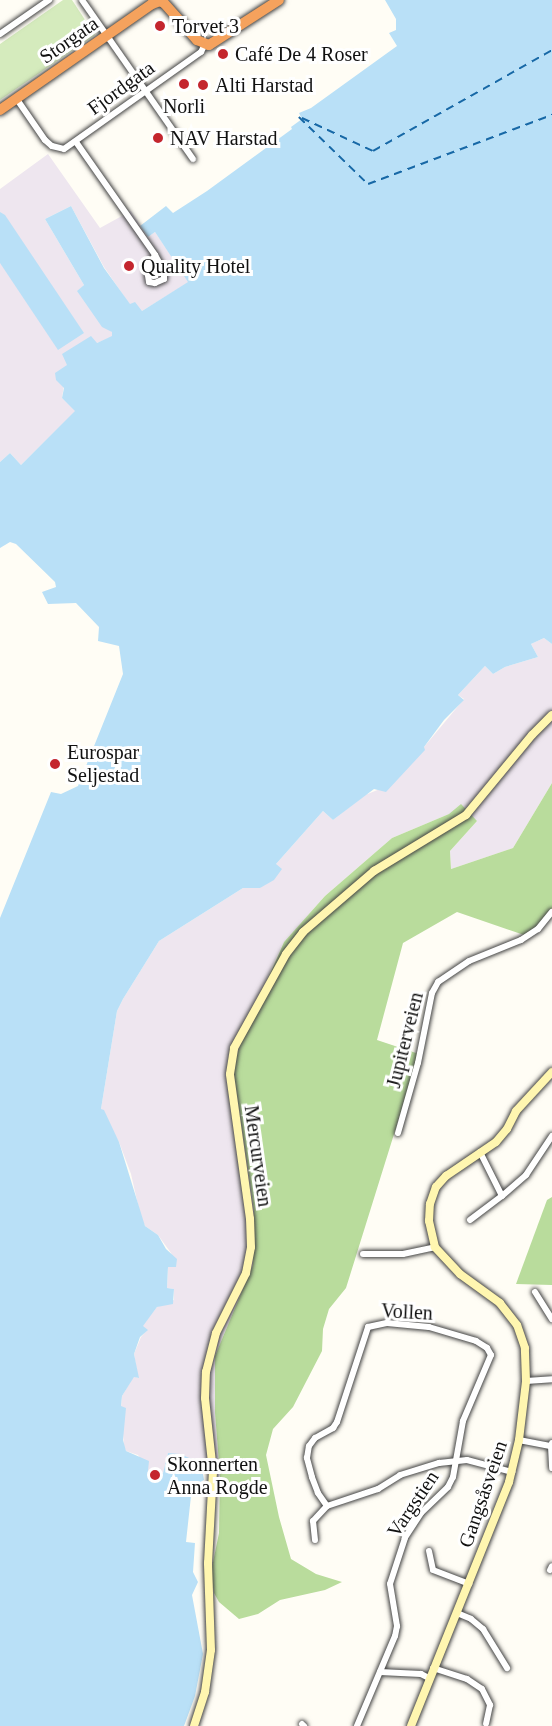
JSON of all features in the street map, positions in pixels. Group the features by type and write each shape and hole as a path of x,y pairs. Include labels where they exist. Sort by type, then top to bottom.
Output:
{"highway":[{"name":"Fjordgata","path":"205,44 214,43 279,0"},
{"name":"Storgata","path":"0,110 146,8 160,1"},
{"path":"160,1 197,40 205,44"}],"main road":[{"name":"Mercurveien","path":"194,1726 205,1692 211,1650 208,1563 213,1472 205,1398 206,1372 216,1333 246,1273 251,1247 250,1219 230,1074 234,1048 286,954 303,932 374,871 466,815 532,735 552,715"},
{"path":"435,1247 429,1221 430,1204 436,1187 458,1166 496,1142 507,1129 516,1111 552,1072"},
{"name":"Gangsåsveien","path":"411,1726 512,1472 519,1440 526,1381 524,1341 512,1316 491,1296 460,1274 435,1247"}],"street":[{"path":"0,34 49,0"},
{"path":"82,0 193,159"},
{"name":"Fjordgata","path":"16,98 52,147 64,149 201,52 205,44"},
{"path":"76,142 155,255"},
{"name":"Jupiterveien","path":"398,1133 418,1063 432,993 438,982 469,961 521,940 538,929 552,912"},
{"path":"470,1221 526,1175 552,1136"},
{"path":"480,1152 502,1196"},
{"path":"363,1254 403,1254 435,1247"},
{"path":"535,1292 552,1318"},
{"name":"Vollen","path":"327,1506 318,1493 312,1477 307,1458 309,1446 315,1438 333,1428 337,1422 368,1327 387,1323 429,1327 476,1341 487,1348 491,1355 463,1421 456,1461"},
{"path":"526,1381 552,1379"},
{"path":"519,1440 551,1444 552,1468"},
{"path":"315,1540 313,1521 327,1506 378,1489 392,1479 417,1469 467,1460 512,1472"},
{"name":"Vargstien","path":"357,1726 397,1626 390,1584 405,1539 422,1513 448,1487 456,1461"},
{"name":"Gangsåsveien","path":"429,1551 433,1570 469,1584"},
{"path":"457,1613 471,1619 483,1629 507,1668"},
{"path":"434,1668 467,1679 482,1689 490,1705 486,1724"},
{"path":"380,1672 421,1674 429,1678"}],"shaded area":[{"path":"48,154 100,228 131,211 148,237 155,232 189,282 142,311 130,305 104,267 71,206 45,219 84,285 78,291 112,332 112,337 97,343 67,365 62,398 76,411 21,465 10,453 0,462 0,189"},
{"path":"544,638 552,644 552,783 513,848 451,869 450,851 477,821 449,814 392,838 325,896 284,942 272,966 242,1039 233,1068 254,1210 253,1265 215,1356 215,1413 220,1476 203,1473 199,1462 168,1453 163,1474 148,1471 138,1455 126,1451 124,1447 122,1396 134,1376 138,1378 134,1354 141,1337 147,1330 142,1326 157,1307 174,1300 174,1289 167,1288 168,1267 176,1267 171,1253 158,1235 145,1226 141,1218 131,1174 119,1142 101,1109 117,1011 159,941 243,888 260,888 276,864 323,811 333,820 365,795 380,789 424,747 464,699 458,695 485,666 493,674 505,667 538,657 531,644"}],"green space":[{"path":"63,0 72,0 95,35 0,100 0,44"},
{"path":"552,783 552,911 544,920 527,936 457,912 403,943 377,1040 419,1054 346,1288 329,1309 323,1329 322,1351 293,1407 273,1429 266,1455 279,1517 291,1559 316,1574 342,1582 325,1590 280,1600 258,1614 239,1619 219,1602 214,1593 211,1572 219,1533 220,1476 215,1413 215,1356 253,1265 254,1210 233,1068 242,1039 284,942 325,896 392,838 449,814 461,804 477,821 450,851 451,869 513,848"},
{"path":"552,1197 552,1285 516,1284 547,1200"}],"water":[{"path":"385,0 552,0 552,644 544,638 531,644 538,657 505,667 493,674 485,666 458,695 464,700 444,720 424,747 425,750 386,792 374,789 333,820 323,811 276,864 282,869 274,880 260,888 243,888 159,941 123,999 117,1011 101,1109 104,1110 119,1142 145,1226 158,1235 166,1249 177,1259 176,1267 168,1267 167,1288 174,1289 173,1304 157,1307 143,1326 148,1330 140,1337 134,1354 139,1378 134,1377 122,1396 121,1406 126,1408 123,1440 126,1451 149,1461 148,1471 163,1473 168,1453 180,1454 201,1463 204,1480 197,1484 196,1496 191,1496 186,1542 195,1543 193,1572 198,1582 192,1595 203,1654 195,1696 184,1726 0,1726 0,918 51,792 61,794 78,786 123,674 119,646 98,641 99,627 76,603 48,604 42,592 56,587 55,582 16,544 10,542 0,548 0,462 10,453 21,465 75,411 62,398 64,388 56,380 55,373 67,365 62,354 91,336 97,343 112,336 112,332 102,327 77,291 84,285 45,219 71,206 104,268 130,304 135,302 142,311 188,282 155,232 148,237 140,226 166,206 173,213 207,191 292,129 291,127 302,119 299,113 311,108 397,46 389,33 396,30 396,19"},
{"path":"0,212 5,215 84,333 58,350 0,263"}],"ferry route":[{"path":"302,118 373,151 552,50"},
{"path":"299,117 368,184 552,115"}],"place":[{"name":"Torvet 3","path":"160,26"},
{"name":"Café De 4 Roser","path":"223,54"},
{"name":"Norli","path":"184,84"},
{"name":"Alti Harstad","path":"203,85"},
{"name":"NAV Harstad","path":"158,138"},
{"name":"Quality Hotel","path":"129,266"},
{"name":"Eurospar Seljestad","path":"55,764"},
{"name":"Skonnerten Anna Rogde","path":"155,1475"}]}
